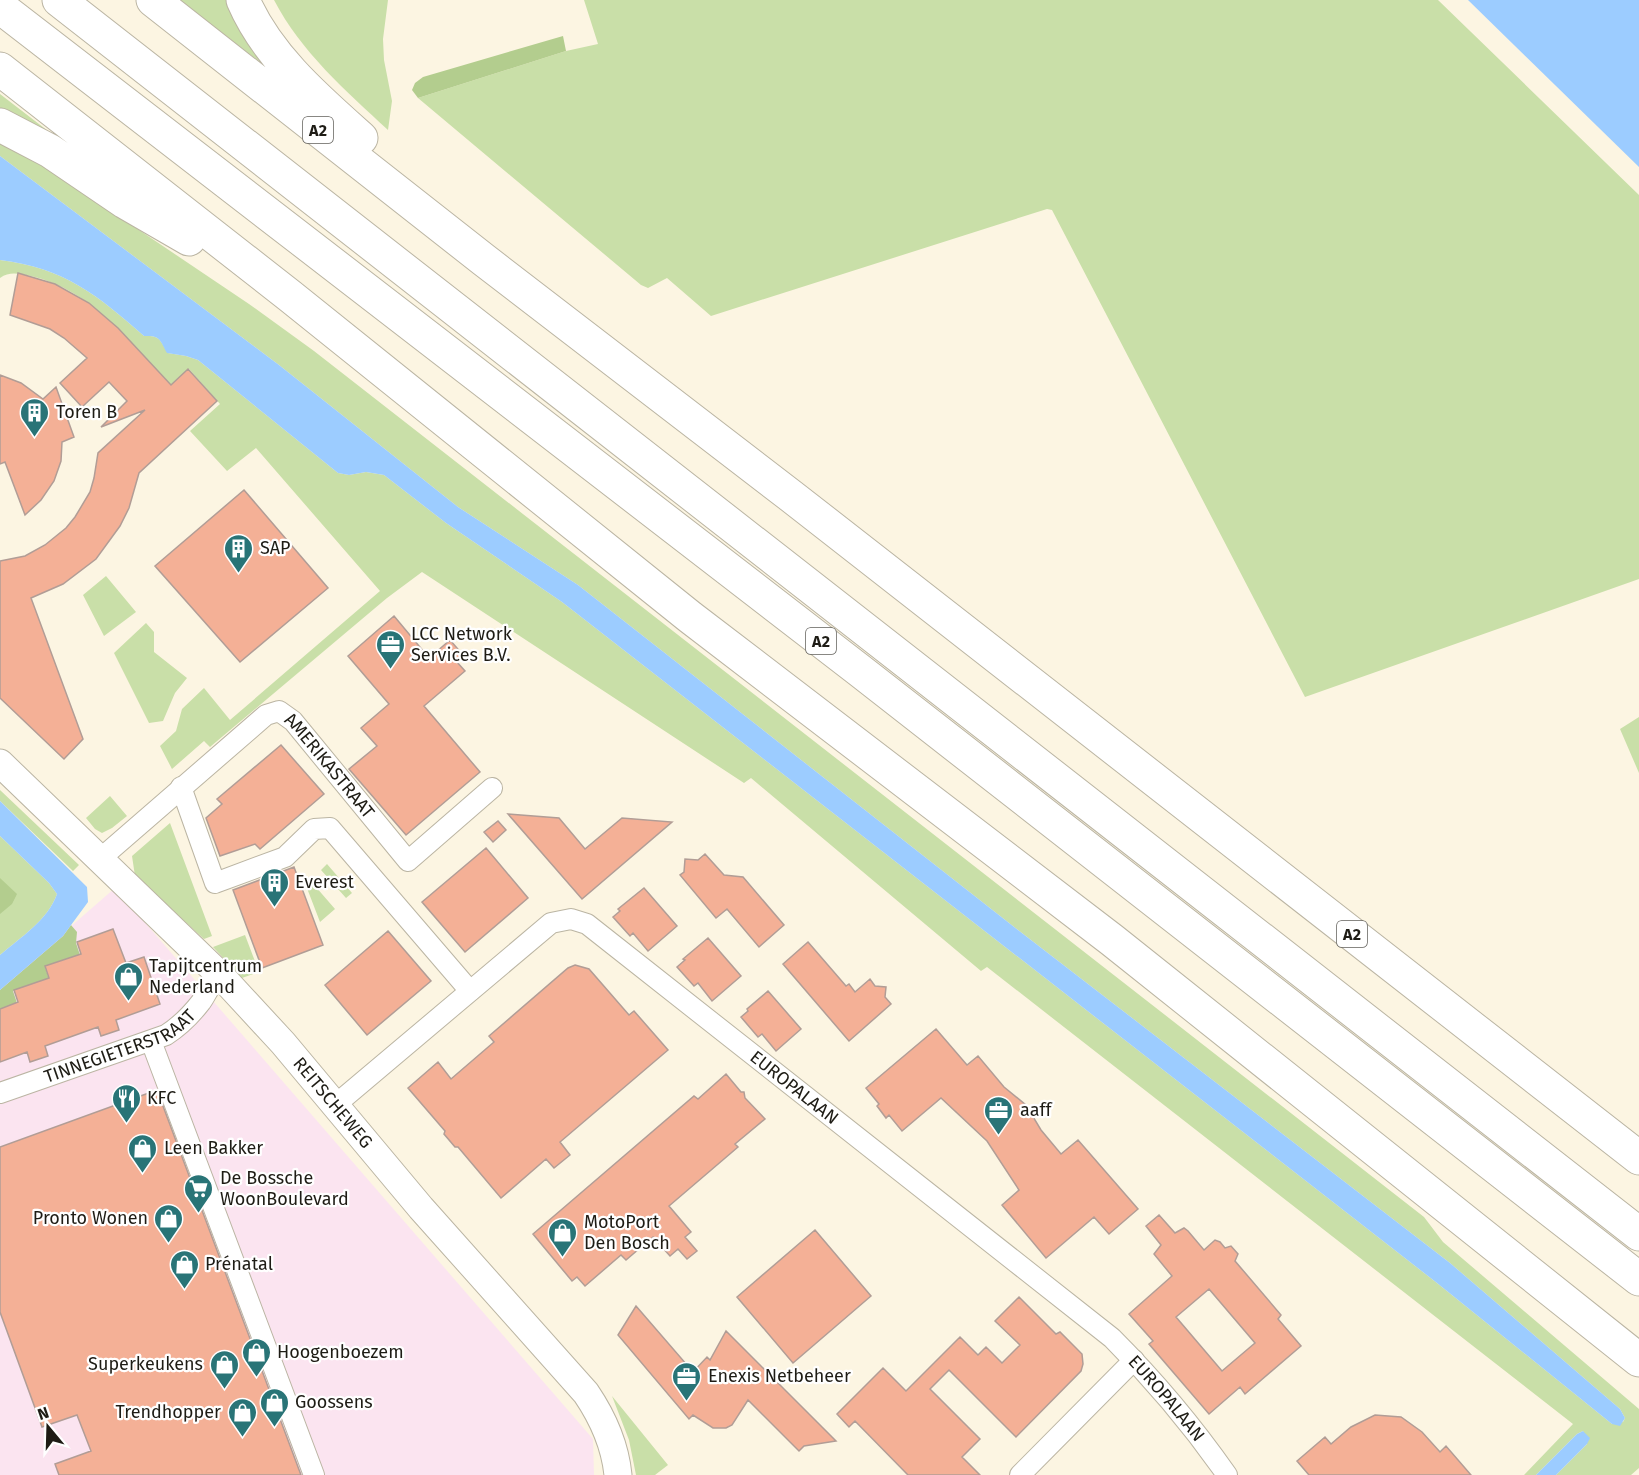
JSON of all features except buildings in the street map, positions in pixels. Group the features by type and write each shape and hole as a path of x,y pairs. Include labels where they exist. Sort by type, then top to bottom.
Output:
{"highway":[{"name":"A2","path":"58,0 1639,1234"},
{"name":"A2","path":"153,0 1639,1158"},
{"name":"A2","path":"243,0 267,40 303,85 378,152 484,260"},
{"name":"A2","path":"0,7 830,648 1639,1279"},
{"path":"0,69 290,296 690,617 1112,940 1639,1360"},
{"path":"0,125 50,151 125,202 290,296"}],"street":[{"name":"AMERIKASTRAAT","path":"100,859 266,715 279,711 293,721 408,861 492,788"},
{"name":"REITSCHEWEG","path":"0,763 222,976 284,1043 334,1106 586,1394 600,1415 609,1436 618,1475"},
{"path":"181,787 215,883 285,856 314,829 330,828 470,991"},
{"name":"EUROPALAAN","path":"334,1106 551,923 571,919 587,924 1112,1338 1194,1428 1227,1475"},
{"name":"TINNEGIETERSTRAAT","path":"0,1093 151,1041 181,1025 203,1000 213,981 222,976"},
{"path":"151,1041 314,1475"},
{"path":"1020,1475 1134,1360"}],"shaded area":[{"name":"De Bossche WoonBoulevard","path":"115,888 593,1439 594,1475 0,1475 0,988"}],"green space":[{"path":"177,0 226,0 272,71"},
{"path":"274,0 388,0 383,39 384,60 392,101 388,130 325,70 297,37"},
{"path":"584,0 1438,0 1639,195 1639,579 1305,697 1052,210 1047,209 711,316 667,278 648,288 641,285 418,98 566,51 598,44"},
{"path":"563,36 566,51 418,98 412,90 415,83 423,77"},
{"path":"0,94 61,141 0,109"},
{"path":"0,142 44,166 249,304 314,351 1424,1217 1443,1242 1639,1409 1639,1468 1631,1475 1556,1475 1587,1444 1583,1431 1577,1434 1536,1475 1524,1475 1573,1424 987,967 981,971 751,778 744,783 422,572 387,598 210,747 204,741 172,769 160,746 176,731 182,709 204,688 230,720 380,591 256,448 227,471 190,431 220,404 189,369 171,385 125,335 91,305 53,283 31,276 11,274 0,278 0,260 43,269 62,277 95,296 144,336 159,339 168,353 198,360 338,473 349,475 366,472 384,475 446,523 562,602 1437,1283 1612,1424 1623,1422 1625,1418 1620,1409 1450,1263 1018,930 578,585 458,507 279,365 0,156"},
{"path":"106,576 136,612 104,636 83,595"},
{"path":"146,623 154,632 154,652 187,678 175,693 163,721 149,723 114,653"},
{"path":"1639,717 1639,773 1620,729"},
{"path":"0,790 79,865 73,871 0,801"},
{"path":"110,796 127,816 102,833 95,829 86,818"},
{"path":"170,823 212,936 204,939 135,876 132,856"},
{"path":"0,836 49,883 57,894 41,920 0,955"},
{"path":"327,864 352,893 346,898 321,870"},
{"path":"0,878 17,894 12,904 0,914"},
{"path":"309,879 335,909 320,922 305,883"},
{"path":"71,925 77,932 76,943 80,955 45,967 49,979 13,991 17,1003 0,1009 0,990 63,936"},
{"path":"245,935 259,972 242,978 213,947"},
{"path":"612,1396 668,1465 655,1475 636,1475 629,1440"}],"water":[{"path":"1468,0 1639,0 1639,167"},
{"path":"0,156 279,365 458,507 578,585 1018,930 1450,1263 1620,1409 1625,1418 1620,1426 1612,1424 1437,1283 562,602 446,523 384,475 366,472 349,475 338,473 198,360 167,353 159,339 144,336 111,308 79,286 43,269 0,260"},
{"path":"0,801 87,887 88,902 63,936 0,990 0,955 41,920 57,894 49,883 0,836"},
{"path":"1583,1431 1590,1438 1587,1444 1556,1475 1536,1475 1577,1434"}],"place":[{"name":"Toren B","path":"35,438"},
{"name":"SAP","path":"239,574"},
{"name":"LCC Network Services B.V.","path":"390,670"},
{"name":"Everest","path":"274,908"},
{"name":"Tapijtcentrum Nederland","path":"128,1002"},
{"name":"KFC","path":"126,1124"},
{"name":"aaff","path":"999,1136"},
{"name":"Leen Bakker","path":"143,1174"},
{"name":"De Bossche WoonBoulevard","path":"199,1214"},
{"name":"Pronto Wonen","path":"169,1244"},
{"name":"MotoPort Den Bosch","path":"563,1258"},
{"name":"Prénatal","path":"184,1290"},
{"name":"Hoogenboezem","path":"256,1378"},
{"name":"Superkeukens","path":"224,1390"},
{"name":"Enexis Netbeheer","path":"687,1402"},
{"name":"Goossens","path":"274,1428"},
{"name":"Trendhopper","path":"242,1438"}]}
